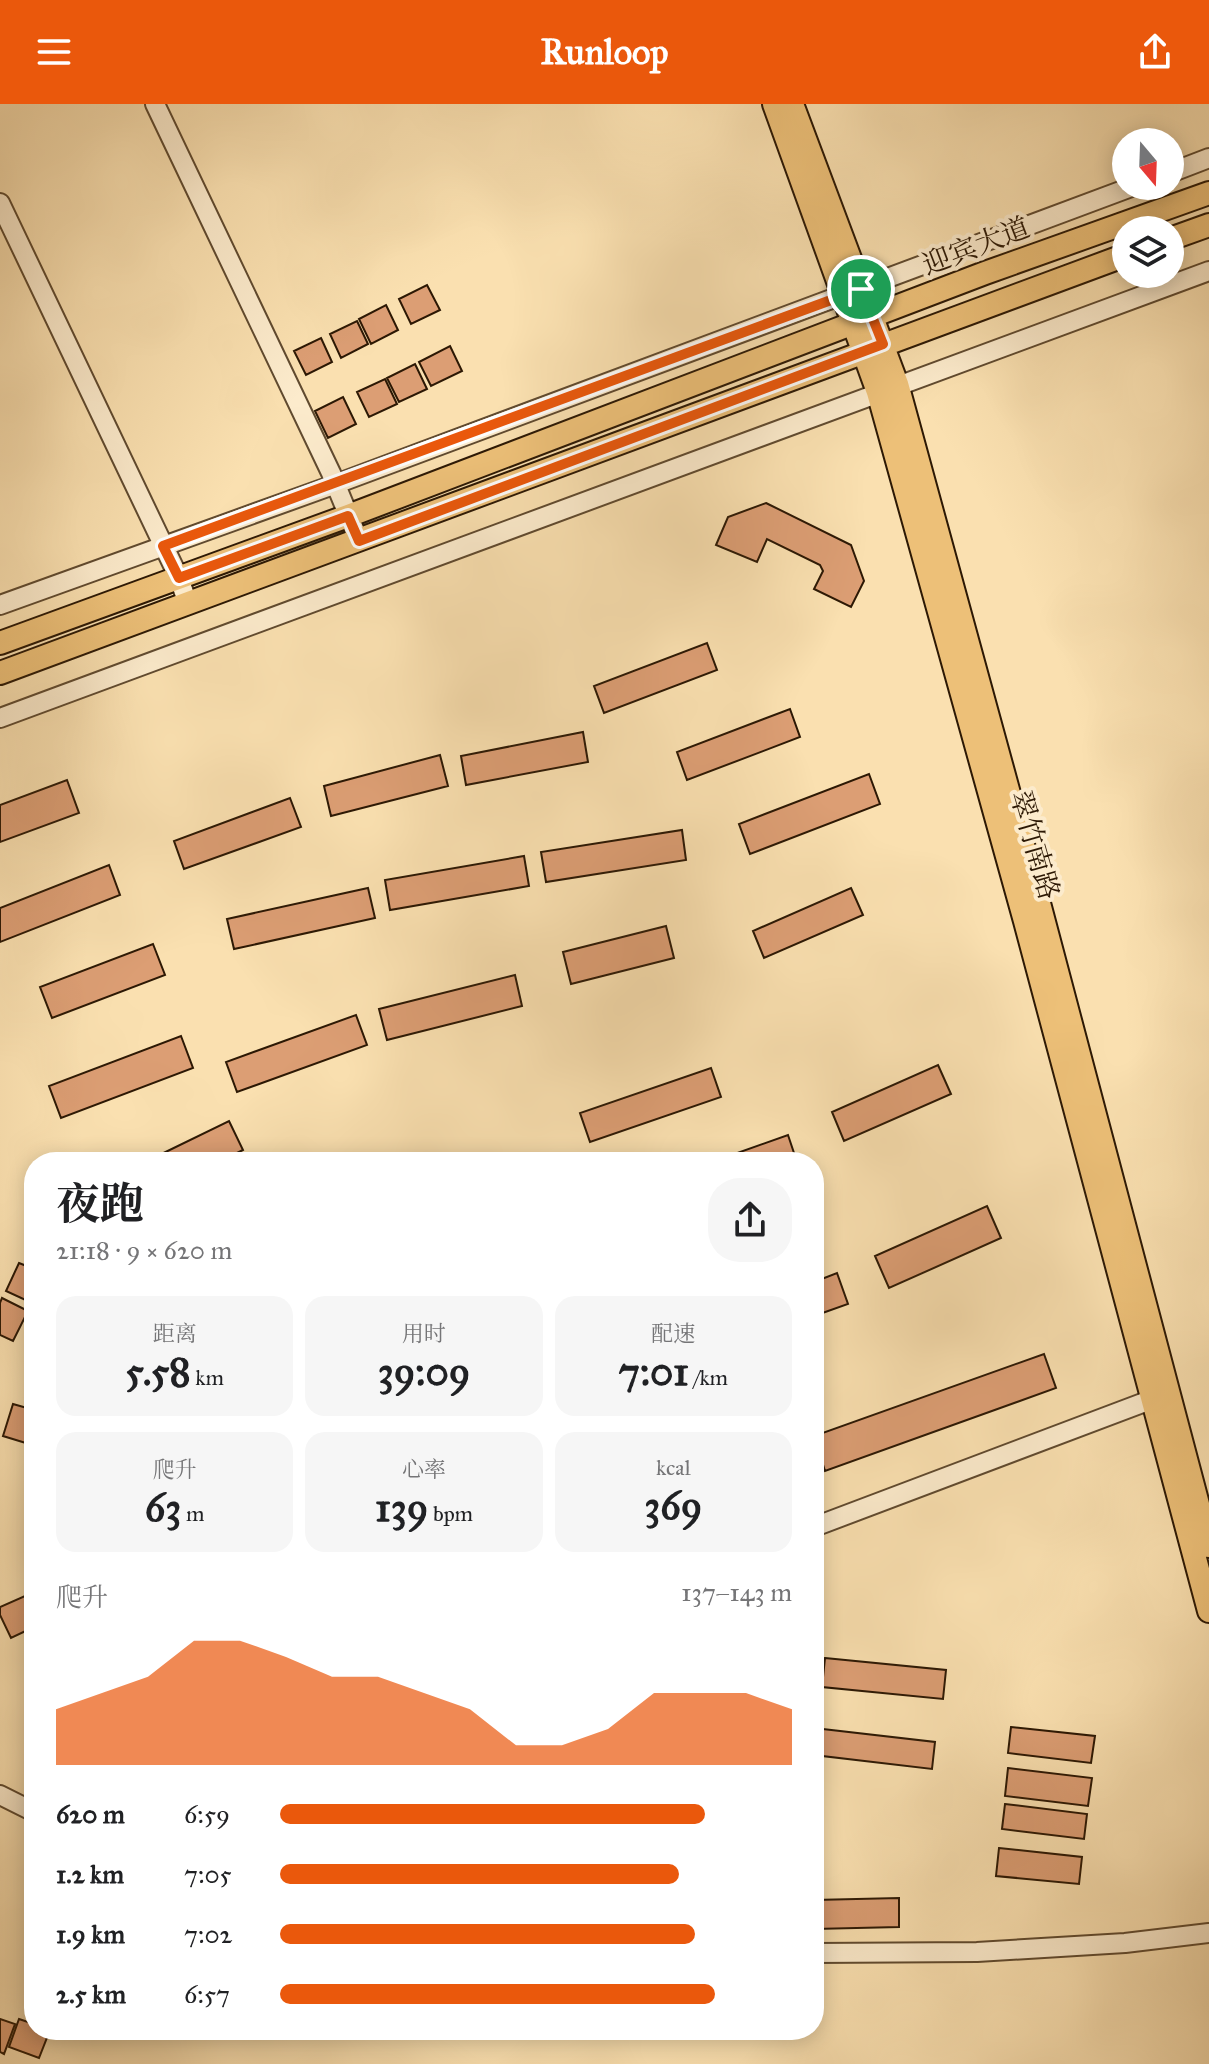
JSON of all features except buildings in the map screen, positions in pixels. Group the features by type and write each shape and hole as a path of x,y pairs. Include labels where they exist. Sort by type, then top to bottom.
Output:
{"main road":[{"name":"翠竹南路","path":"774,104 853,292 888,388 1036,891 1209,1546"},
{"name":"翠竹南路","path":"792,104 853,292"},
{"name":"迎宾大道","path":"0,643 348,516 985,273 1209,193"},
{"path":"1184,234 1209,225"},
{"path":"0,673 1112,260"},
{"name":"翠竹南路","path":"888,388 1025,921 1209,1611"}],"street":[{"path":"155,104 336,484 359,541"},
{"path":"1184,168 1209,158"},
{"path":"0,605 336,484 1112,194"},
{"path":"0,203 179,578 188,604"},
{"path":"0,718 1209,271"},
{"path":"824,1523 1153,1399"},
{"path":"0,1795 24,1807"},
{"path":"824,1953 977,1952 1125,1943 1209,1933"}],"route":[{"path":"861,289 883,344 359,541 348,516 179,578 163,546 336,484 861,289"}]}
